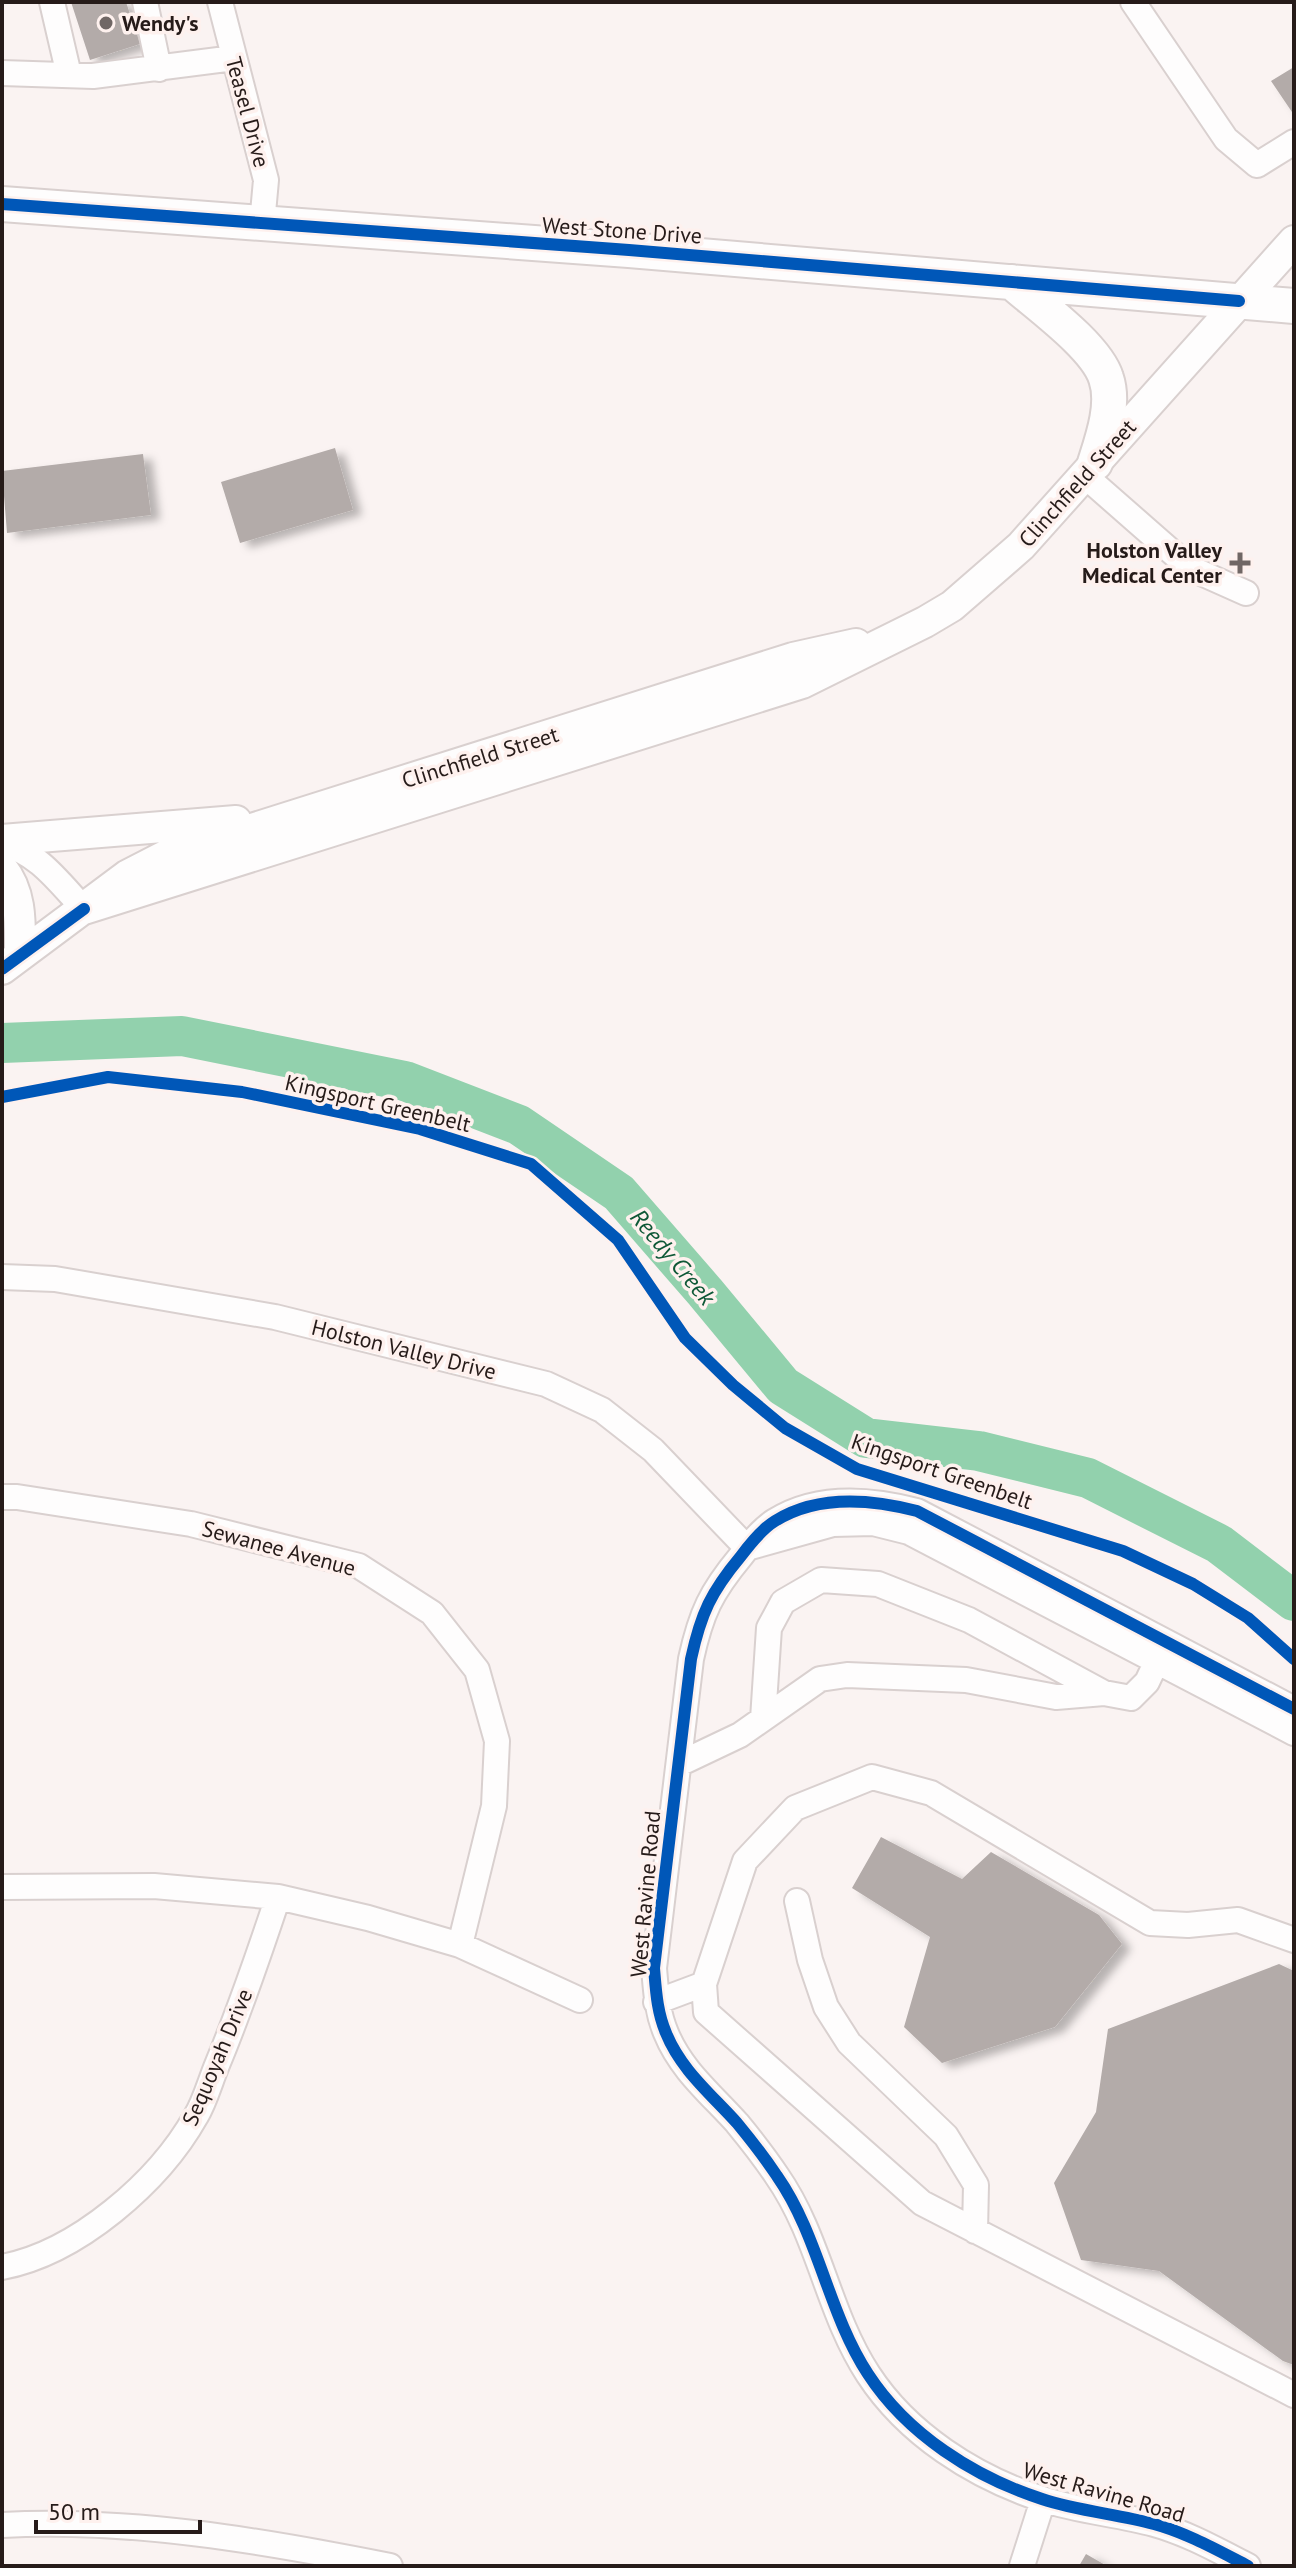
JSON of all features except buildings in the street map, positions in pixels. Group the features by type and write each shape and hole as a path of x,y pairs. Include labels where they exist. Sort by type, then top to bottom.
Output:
{"highway":[{"name":"West Stone Drive","path":"2,204 629,250 1294,306"},
{"path":"1012,282 1094,354 1107,379 1109,399 1104,434 1090,469"}],"main road":[{"name":"Clinchfield Street","path":"84,909 802,683 952,606 1021,546 1294,241"},
{"name":"Clinchfield Street","path":"11,962 128,875 163,857 793,658 890,638"},
{"path":"2,842 290,817"},
{"path":"2,868 17,898 20,915 11,962"}],"street":[{"path":"52,2 69,75"},
{"path":"145,2 159,69"},
{"name":"Teasel Drive","path":"220,2 266,180 262,224"},
{"path":"1133,2 1226,139 1257,165 1294,142"},
{"path":"2,73 93,76 234,58"},
{"path":"1090,469 1190,568 1246,593"},
{"path":"2,842 39,863 84,909"},
{"name":"Holston Valley Drive","path":"2,1277 55,1279 275,1317 546,1384 602,1410 653,1450 747,1548"},
{"name":"Sewanee Avenue","path":"2,1497 191,1524 359,1566 432,1613 477,1670 497,1741 494,1806 460,1945"},
{"name":"West Ravine Road","path":"1248,2566 1180,2532 1043,2500 975,2471 912,2425 870,2378 840,2322 802,2221 779,2179 737,2124 688,2072 667,2035 656,2002 654,1968 691,1659 699,1620 718,1583 747,1548 773,1522 801,1509 860,1501 917,1511 1161,1650 1294,1733"},
{"path":"763,1719 769,1628 783,1602 821,1580 878,1584 969,1620 1104,1693"},
{"path":"679,1764 740,1735 820,1679 847,1675 966,1680 1056,1697 1104,1693 1131,1698 1147,1682 1161,1650"},
{"name":"West Ravine Road","path":"1161,1650 1294,1709"},
{"path":"1294,1940 1238,1920 1188,1925 1150,1923 931,1793 872,1777 795,1808 745,1861 704,1984 706,2012 922,2203 1294,2395"},
{"path":"2,1887 154,1886 278,1897 368,1918 460,1945 580,2000"},
{"name":"Sequoyah Drive","path":"2,2267 26,2263 76,2236 127,2201 162,2163 196,2116 240,2010 278,1897"},
{"path":"797,1901 810,1960 826,2007 849,2043 946,2136 976,2185 975,2231"},
{"path":"656,2002 704,1984"},
{"path":"1022,2566 1043,2500"},
{"path":"2,2525 162,2530 294,2547 390,2566"}],"waterway":[{"name":"Reedy Creek","path":"2,1043 182,1036 405,1081 519,1125 619,1193 783,1386 866,1438 979,1451 1088,1478 1219,1544 1294,1601"}],"cycle path":[{"path":"2,204 629,250 1239,301"},
{"path":"2,969 84,909"},
{"name":"Kingsport Greenbelt","path":"2,1097 108,1077 242,1092 420,1129 531,1164 618,1240 685,1338 733,1385 785,1428 857,1469 1123,1551 1193,1584 1248,1618 1294,1659"},
{"path":"1248,2566 1202,2542 1166,2528 1056,2503 1017,2490 967,2466 902,2416 884,2396 854,2350 803,2224 777,2176 737,2123 688,2070 672,2046 657,2001 654,1968 691,1659 699,1629 715,1592 748,1547 770,1524 792,1512 809,1506 845,1501 917,1511 1294,1709"}],"place":[{"name":"Wendy's","path":"106,23"},
{"name":"Holston Valley Medical Center","path":"1240,563"}]}
